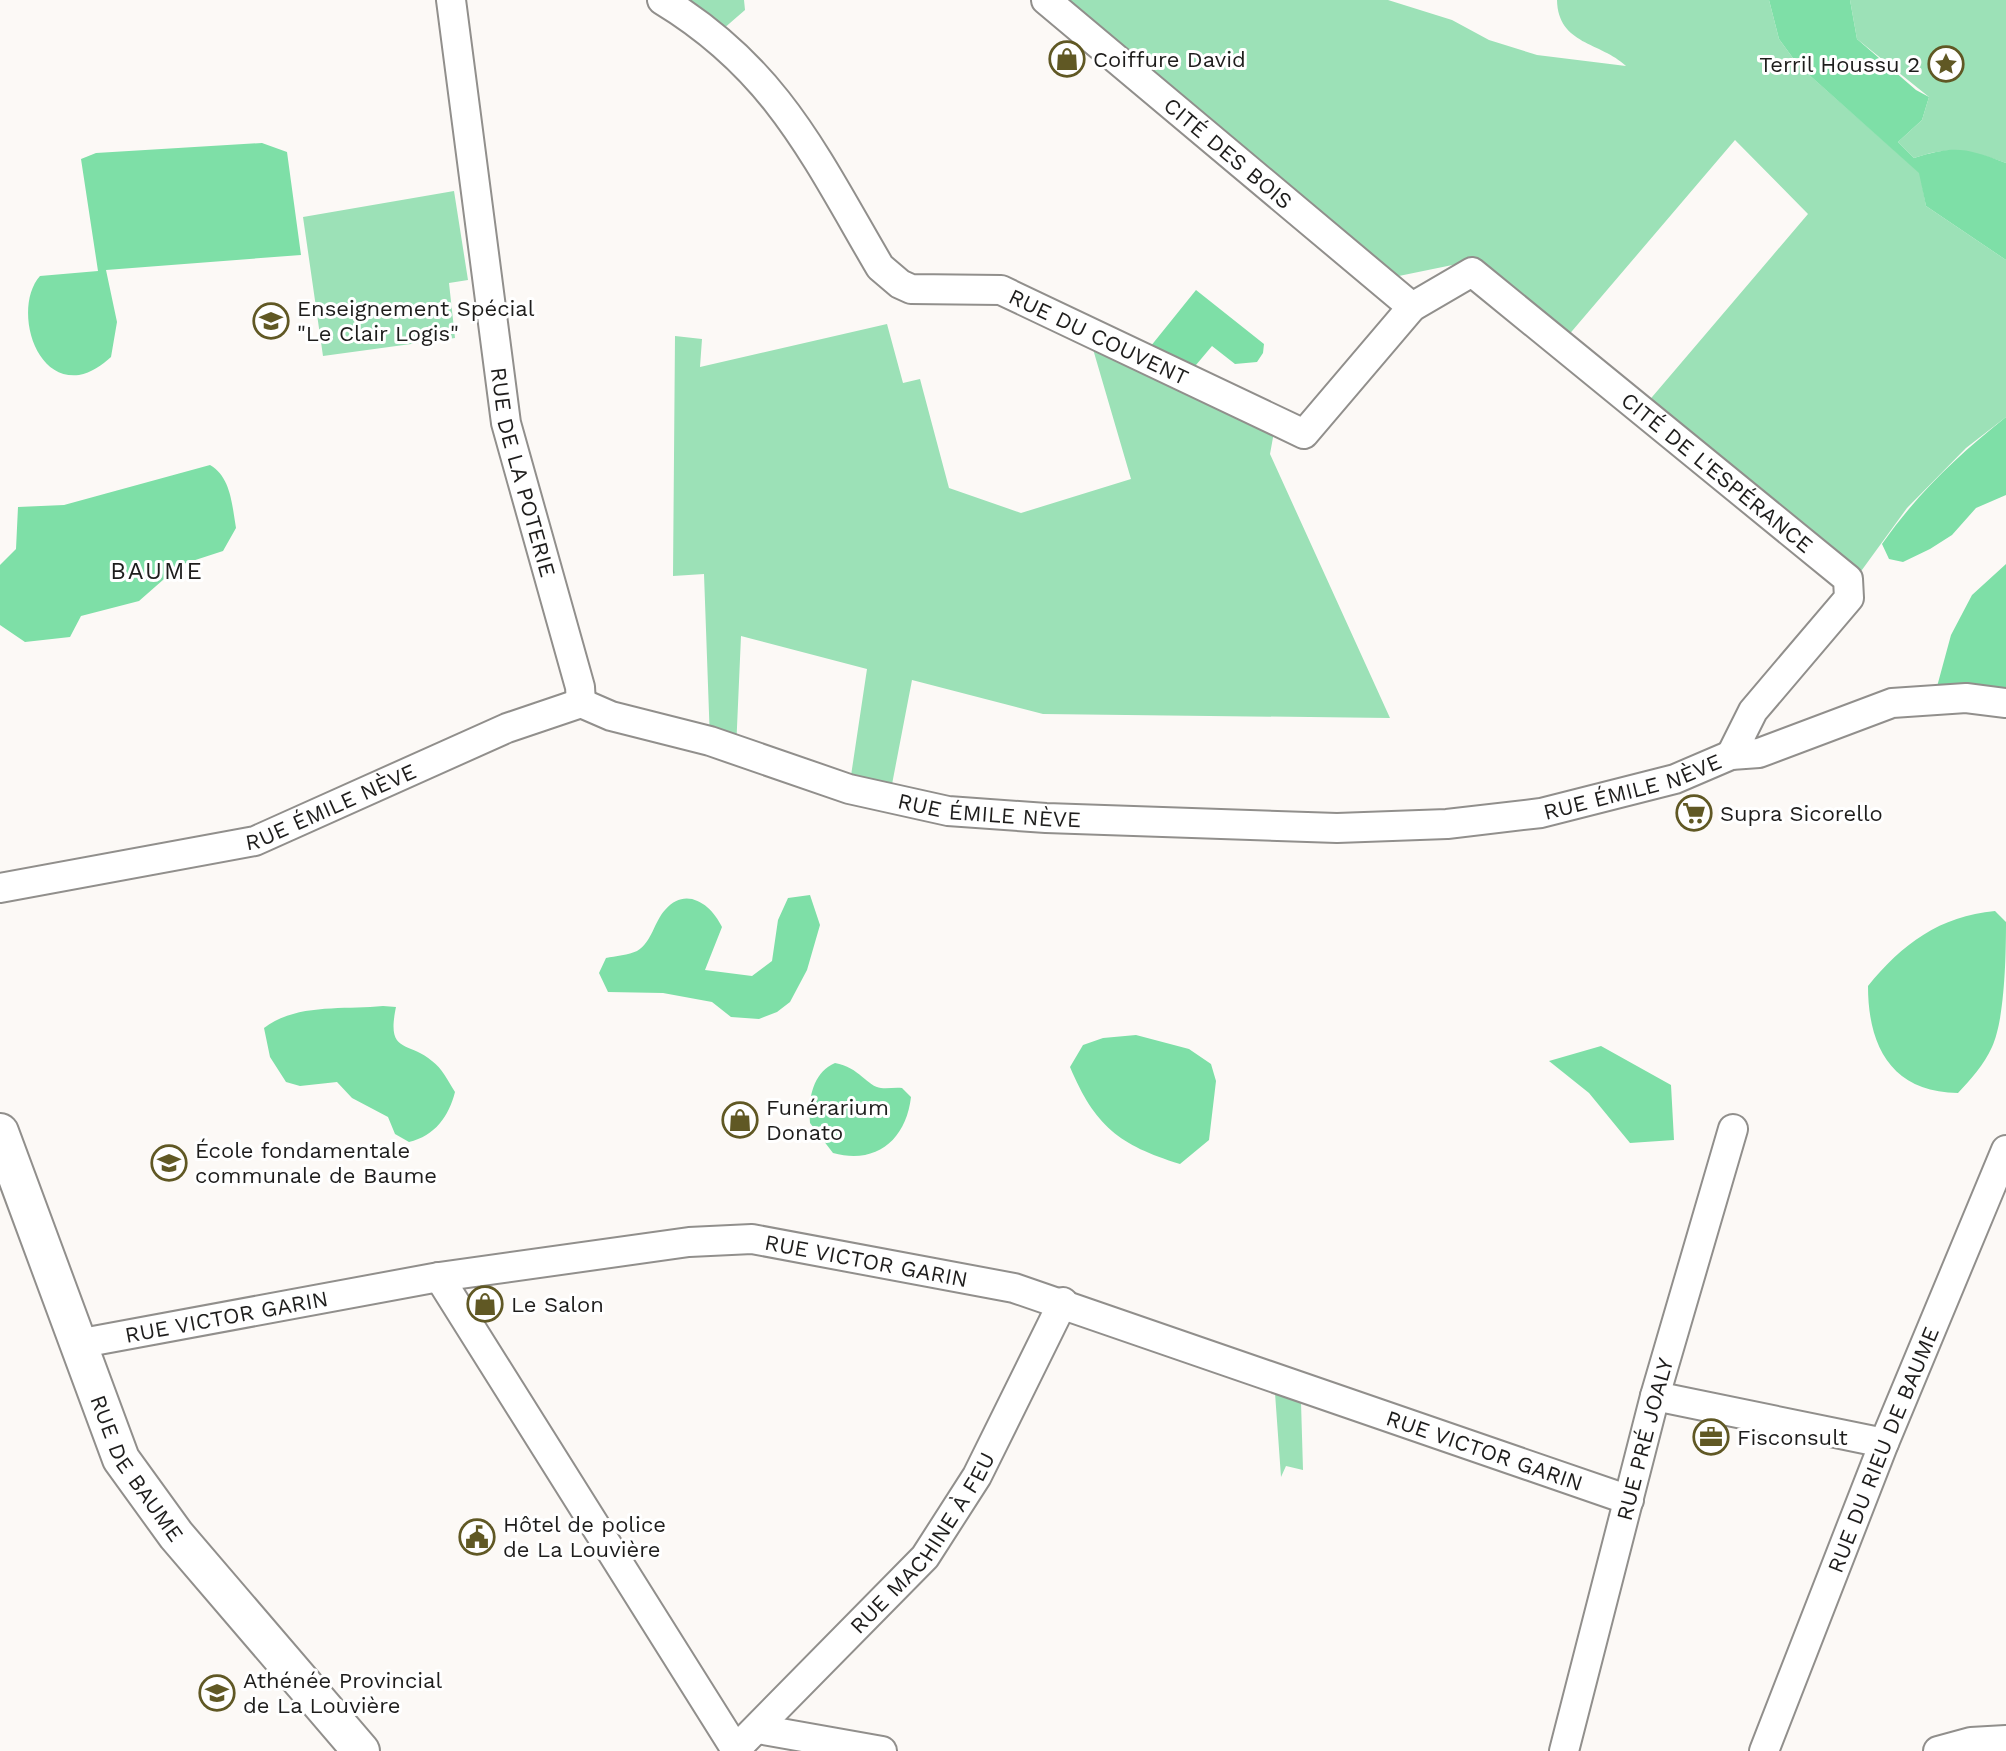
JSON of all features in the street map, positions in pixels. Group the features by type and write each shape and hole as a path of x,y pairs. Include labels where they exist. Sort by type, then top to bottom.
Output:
{"main road":[{"name":"RUE DE BAUME","path":"0,1132 116,1447 132,1477 176,1535 361,1751"},
{"name":"RUE DE BAUME","path":"0,1187 89,1425 117,1485 334,1751"}],"street":[{"name":"RUE DE LA POTERIE","path":"451,0 506,423 580,687 581,703"},
{"name":"RUE DU COUVENT","path":"662,0 715,36 773,92 792,117 880,267 911,289 1001,290 1304,434 1412,307"},
{"name":"CITÉ DES BOIS","path":"1046,0 1412,307"},
{"name":"CITÉ DE L'ESPÉRANCE","path":"1412,307 1472,272 1848,579 1849,598 1753,711 1731,755"},
{"name":"RUE ÉMILE NÈVE","path":"0,888 255,841 507,728 581,703 611,716 710,741 889,800 948,811 1046,818 1337,828 1495,820 1640,790 1708,768 1731,755 1759,753 1892,703 1966,698 2006,703"},
{"name":"RUE PRÉ JOALY","path":"1564,1751 1655,1396 1733,1129"},
{"name":"RUE DU RIEU DE BAUME","path":"1764,1751 1884,1443 2006,1150"},
{"name":"RUE VICTOR GARIN","path":"77,1344 439,1277 689,1242 752,1239 973,1279 1063,1302 1629,1500"},
{"path":"439,1277 735,1750"},
{"name":"RUE MACHINE À FEU","path":"735,1750 925,1557 977,1476 1063,1302"},
{"path":"1655,1396 1884,1443"},
{"path":"758,1729 882,1751"},
{"path":"1938,1751 1971,1742 2006,1740"}],"green space":[{"path":"661,0 744,0 745,10 715,36"},
{"path":"1046,0 1388,0 1452,20 1489,40 1537,55 1626,66 1573,34 1559,15 1557,0 1769,0 1779,39 1798,65 1920,173 1926,206 2006,260 2006,417 1966,448 1907,508 1859,574 1641,410 1808,214 1735,140 1561,344 1467,262 1394,277"},
{"path":"1769,0 1850,0 1857,39 1916,90 1929,97 1922,120 1898,142 1914,158 1940,151 1960,150 2006,163 2006,260 1926,206 1919,173 1798,65 1779,39"},
{"name":"Terril Houssu 2","path":"1850,0 2006,0 2006,163 1950,150 1914,158 1898,142 1922,120 1929,97 1857,39"},
{"path":"262,143 287,152 301,255 106,270 117,322 111,357 79,375 63,374 49,366 32,339 29,305 32,289 40,276 98,271 81,159 96,153"},
{"path":"454,191 468,280 449,283 455,338 323,356 303,217"},
{"path":"1196,290 1264,344 1257,362 1235,364 1212,346 1185,378 1142,357"},
{"path":"887,324 903,383 920,379 949,488 1021,513 1131,479 1088,332 1276,421 1270,454 1390,718 1043,714 912,680 889,800 849,789 867,669 741,636 736,750 710,741 704,574 673,576 675,336 702,339 700,367"},
{"path":"2006,417 2006,495 1976,508 1952,535 1930,549 1903,562 1889,559 1882,544 1909,508 1955,461"},
{"path":"210,465 222,477 232,501 236,528 223,551 180,565 139,601 81,616 70,637 25,642 0,625 0,565 16,549 18,507 64,505"},
{"path":"2006,564 2006,700 1935,694 1951,635 1972,595"},
{"path":"810,895 820,925 807,970 790,1002 777,1012 759,1019 731,1017 712,1002 663,993 608,992 599,973 606,958 630,954 642,947 661,915 673,903 690,899 705,905 722,927 705,970 752,976 772,961 778,920 788,898"},
{"path":"1995,911 2006,922 2006,951 2002,1004 1992,1047 1981,1066 1958,1093 1935,1091 1916,1084 1888,1062 1879,1046 1869,1008 1868,986 1894,957 1924,935 1957,919"},
{"path":"396,1007 394,1033 397,1040 436,1064 455,1092 440,1124 426,1135 409,1142 395,1134 388,1117 352,1098 337,1082 300,1086 286,1082 270,1057 264,1028 277,1020 306,1011"},
{"path":"1136,1035 1189,1049 1211,1064 1216,1081 1209,1140 1180,1164 1125,1141 1112,1130 1089,1104 1070,1067 1083,1045 1103,1038"},
{"path":"1601,1046 1671,1085 1674,1140 1630,1143 1589,1093 1549,1061"},
{"path":"835,1063 850,1068 876,1087 902,1088 911,1097 903,1126 886,1146 875,1152 848,1156 833,1153 810,1123 810,1105 816,1080"},
{"path":"1275,1393 1301,1402 1303,1470 1286,1466 1281,1477"}],"place":[{"name":"Coiffure David","path":"1067,59"},
{"name":"Terril Houssu 2","path":"1946,64"},
{"name":"Enseignement Spécial \"Le Clair Logis\"","path":"271,321"},
{"name":"Supra Sicorello","path":"1694,813"},
{"name":"Funérarium Donato","path":"740,1120"},
{"name":"École fondamentale communale de Baume","path":"169,1163"},
{"name":"Le Salon","path":"485,1304"},
{"name":"Fisconsult","path":"1711,1437"},
{"name":"Hôtel de police de La Louvière","path":"477,1537"},
{"name":"Athénée Provincial de La Louvière","path":"217,1693"}],"district":[{"name":"BAUME","path":"157,571"}]}
